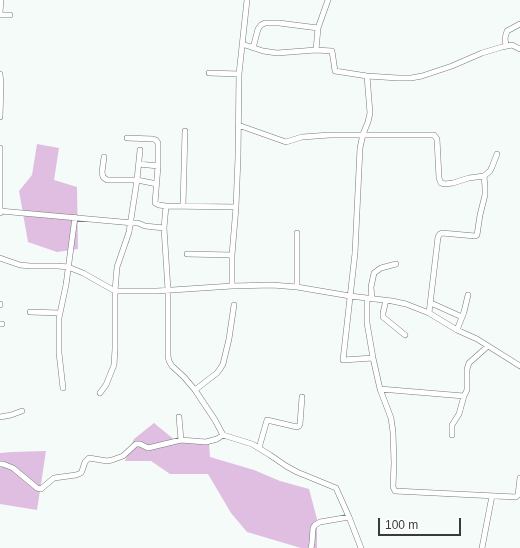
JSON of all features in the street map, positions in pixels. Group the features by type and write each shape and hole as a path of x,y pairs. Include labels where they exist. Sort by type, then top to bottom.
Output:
{"street":[{"path":"1,0 0,13 10,15"},
{"path":"232,286 232,255 238,157 239,74 247,0"},
{"path":"316,50 318,28 328,0"},
{"path":"253,48 258,29 265,23 278,23 318,28"},
{"path":"506,46 505,38 508,31 520,24"},
{"path":"242,44 263,51 277,53 316,50 332,51 334,70 336,71 367,76 398,78 422,76 452,66 482,53 506,46 512,45 520,48"},
{"path":"209,73 239,74"},
{"path":"0,74 0,117"},
{"path":"367,76 370,113 360,148 355,253 343,360 373,358"},
{"path":"238,125 286,142 305,136 330,134 434,135 437,139 439,178 441,183 445,184 484,176 492,168 497,154"},
{"path":"183,206 185,131"},
{"path":"127,138 153,139 158,143 155,203 159,206 236,207"},
{"path":"0,148 0,214"},
{"path":"100,393 106,384 114,365 115,291 117,267 126,241 130,222 140,150"},
{"path":"104,158 102,172 103,177 107,180 137,180 156,184"},
{"path":"139,164 158,166"},
{"path":"429,313 438,237 442,233 477,235 485,195 484,176"},
{"path":"166,206 164,228 168,290 169,361 172,366 196,390 223,435 242,440 292,469 335,487 361,548"},
{"path":"0,211 130,222 145,226 164,228"},
{"path":"63,388 59,353 60,313 66,285 75,217"},
{"path":"296,233 297,287"},
{"path":"187,254 232,255"},
{"path":"0,258 20,265 68,267 115,291 261,285 297,287 406,304 429,313 457,330 477,339 520,366"},
{"path":"396,264 378,269 374,273 369,298 367,323 380,389 389,412 393,432 393,487 395,491 517,497 520,478"},
{"path":"457,330 468,295"},
{"path":"386,300 383,316 405,334"},
{"path":"431,303 462,316"},
{"path":"196,390 217,373 223,364 229,339 234,305"},
{"path":"30,312 60,313"},
{"path":"452,435 452,425 459,414 467,390 469,363 488,346"},
{"path":"380,389 464,396"},
{"path":"258,448 267,420 296,427 299,426 302,397"},
{"path":"0,417 22,411"},
{"path":"179,416 181,440"},
{"path":"0,464 13,468 36,488 41,489 54,478 81,473 85,462 89,458 110,461 123,456 136,444 140,444 148,448 181,440 206,442 217,439 223,435"},
{"path":"482,548 492,496"},
{"path":"311,548 313,528 315,525 320,522 349,517"}],"shaded area":[{"path":"37,144 59,148 54,180 77,187 78,249 57,252 28,242 19,191 32,175"},
{"path":"154,423 176,441 209,443 210,457 254,470 280,481 309,489 317,519 317,548 301,548 247,532 231,513 208,474 170,474 151,461 125,461 134,439"},
{"path":"46,451 37,510 0,504 0,453"}]}
